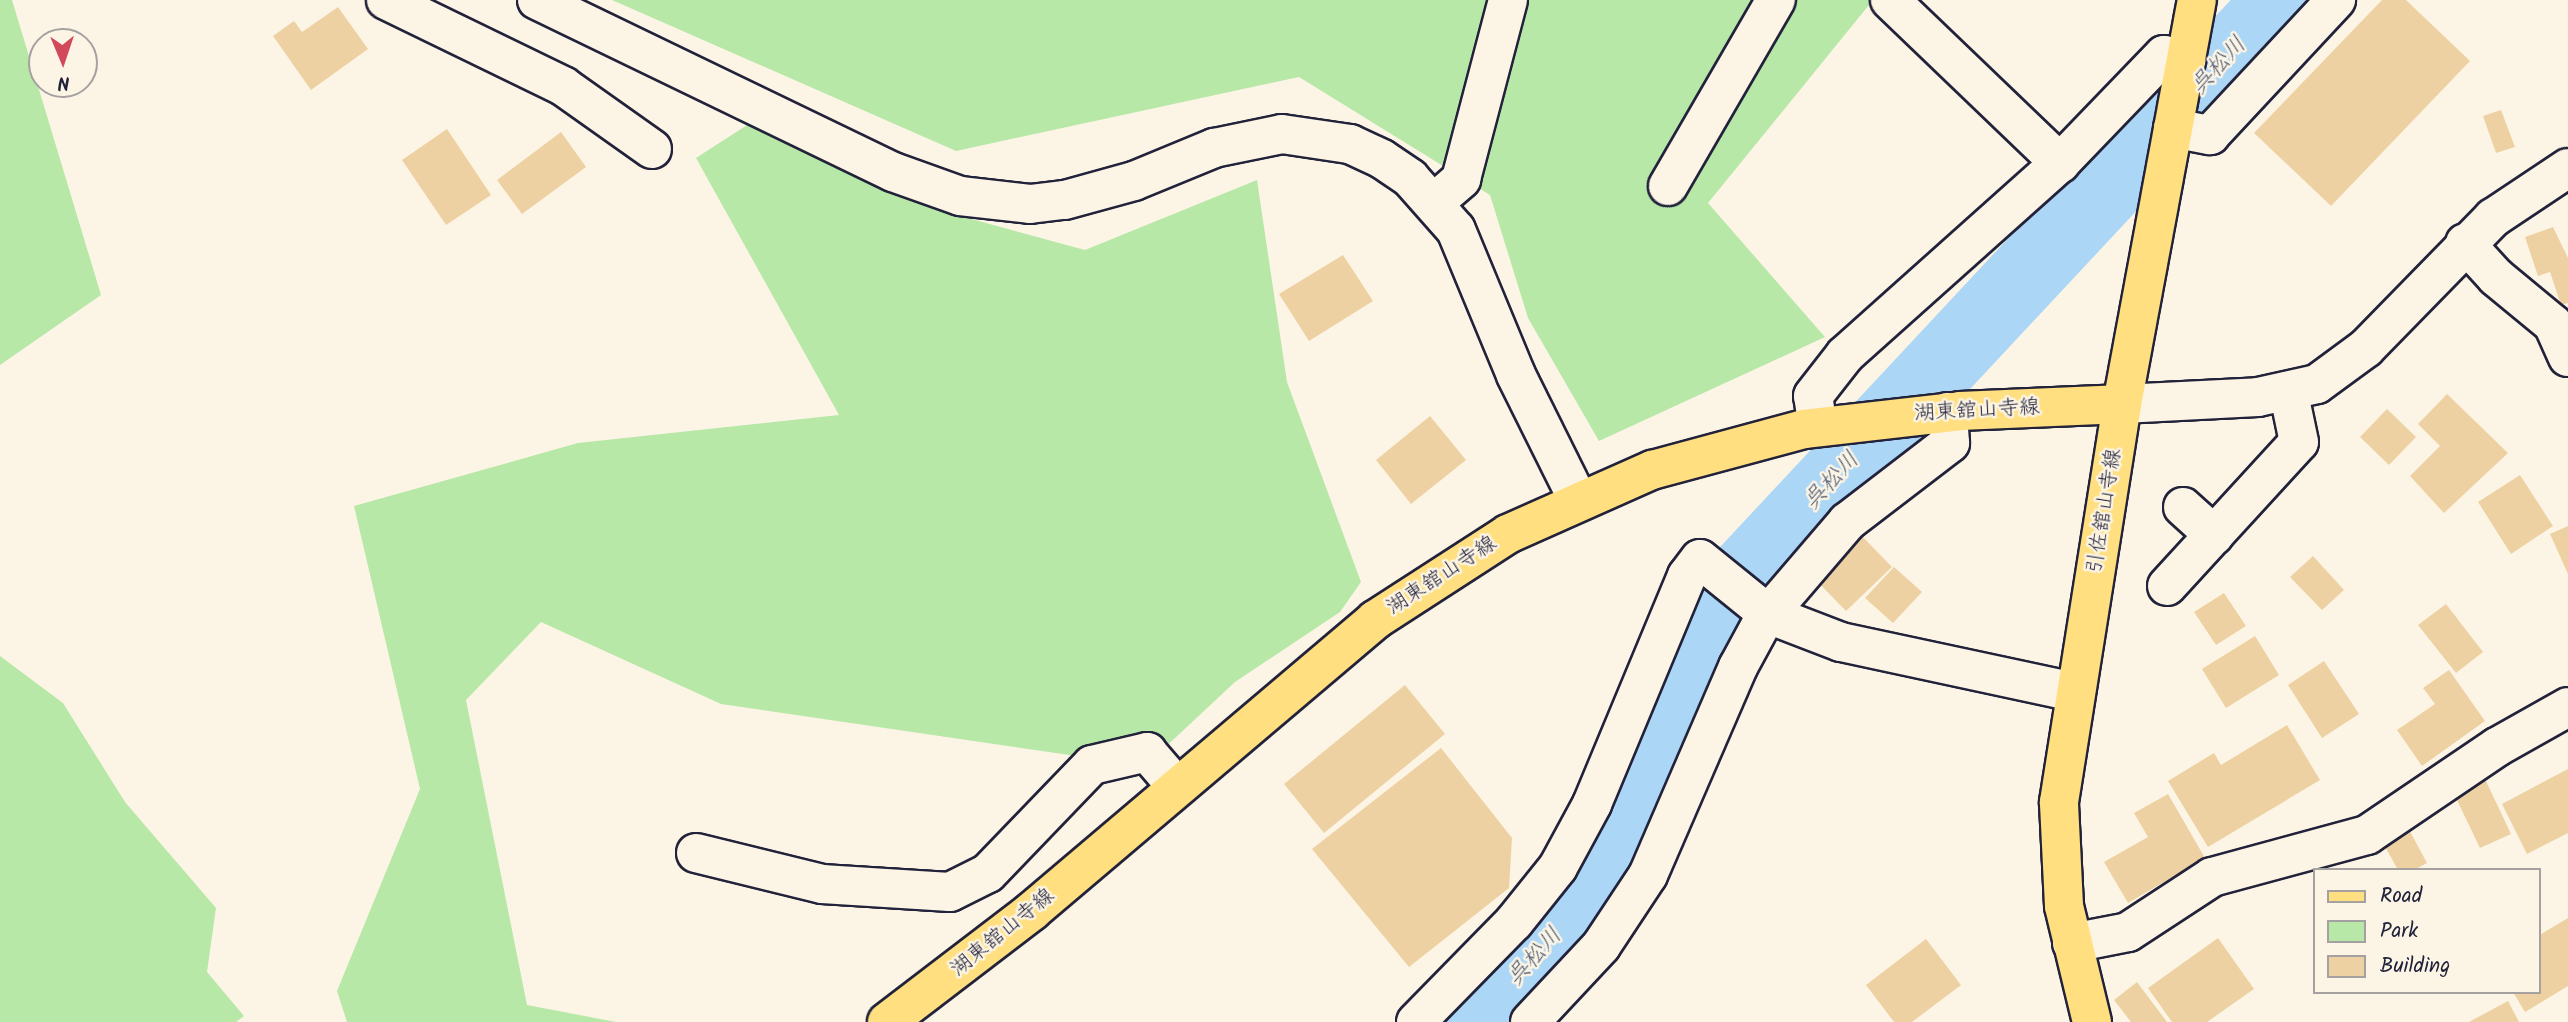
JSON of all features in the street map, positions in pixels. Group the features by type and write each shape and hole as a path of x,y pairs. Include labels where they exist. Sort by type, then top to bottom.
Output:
{"main road":[{"name":"引佐舘山寺線","path":"2092,1022 2072,943 2057,837 2075,692 2122,404 2166,168 2186,130 2183,53 2197,0"},
{"name":"湖東舘山寺線","path":"887,1022 994,941 1375,620 1451,568 1578,500 1727,447 1823,426 1948,412 2122,404"}],"street":[{"path":"386,0 563,86 652,149"},
{"path":"537,0 893,172 960,196 1018,203 1065,200 1134,181 1214,148 1282,134 1350,144 1382,159 1435,202 1471,261 1516,375 1578,500"},
{"path":"1435,202 1461,179 1508,0"},
{"path":"1668,186 1776,0"},
{"path":"1890,0 2060,163"},
{"path":"2186,130 2210,135 2336,0"},
{"path":"1823,426 1813,396 1845,355 2060,163 2164,55 2183,53"},
{"path":"2122,404 2288,394 2344,369 2465,243 2527,192 2568,168"},
{"path":"2465,243 2496,277 2553,324 2568,357"},
{"path":"2167,586 2299,442 2288,394"},
{"path":"1530,1022 1601,946 1648,875 1761,608 1847,522 1950,443 1948,412"},
{"path":"2183,507 2214,535"},
{"path":"1416,1022 1514,922 1558,867 1592,804 1687,576 1700,559 1761,608 1879,654 2075,692"},
{"path":"2072,943 2127,932 2212,877 2367,835 2497,747 2568,707"},
{"path":"696,853 822,884 950,892 988,873 1093,765 1147,752 1177,787"}],"green space":[{"path":"0,0 12,0 28,53 28,98 42,98 101,295 0,365"},
{"path":"612,0 1873,0 1708,203 1825,337 1599,441 1528,318 1490,195 1299,77 956,151"},
{"path":"758,118 857,171 957,215 1085,250 1257,180 1287,382 1361,582 1340,612 1235,682 1145,766 721,704 541,622 466,700 527,1005 616,1022 347,1022 337,991 420,789 354,506 578,443 839,415 696,158"},
{"path":"0,656 63,703 125,802 216,908 207,972 244,1016 236,1022 0,1022"}],"building":[{"path":"2382,0 2406,0 2470,61 2331,206 2254,133"},
{"path":"338,7 368,49 311,90 273,36 294,21 302,32"},
{"path":"2501,110 2515,147 2496,153 2483,116"},
{"path":"447,129 491,195 446,225 402,160"},
{"path":"561,132 586,167 522,214 497,180"},
{"path":"2553,227 2568,258 2568,303 2561,305 2550,272 2538,276 2525,237"},
{"path":"1343,255 1373,301 1309,341 1279,294"},
{"path":"2447,394 2508,453 2444,513 2410,476 2440,446 2418,424"},
{"path":"2387,409 2416,437 2389,465 2360,437"},
{"path":"1430,416 1466,460 1411,504 1376,460"},
{"path":"2520,475 2553,526 2511,554 2478,502"},
{"path":"2568,526 2568,574 2550,534"},
{"path":"1856,530 1892,567 1846,611 1810,574"},
{"path":"2313,556 2344,590 2322,610 2290,577"},
{"path":"1894,567 1922,592 1893,623 1865,598"},
{"path":"2224,593 2246,626 2216,645 2194,612"},
{"path":"2446,604 2483,652 2456,673 2418,625"},
{"path":"2255,636 2279,675 2226,708 2202,669"},
{"path":"2324,661 2359,714 2322,738 2288,685"},
{"path":"2449,670 2485,721 2422,766 2397,730 2435,704 2423,688"},
{"path":"1405,685 1445,734 1324,833 1284,784"},
{"path":"2287,725 2320,780 2208,847 2168,781 2214,753 2221,765"},
{"path":"1441,748 1512,838 1509,888 1409,967 1312,849"},
{"path":"2568,769 2568,833 2527,854 2502,804"},
{"path":"2485,779 2511,834 2480,848 2454,794"},
{"path":"2168,794 2205,858 2128,903 2104,862 2148,837 2134,813"},
{"path":"2405,822 2427,863 2418,868 2397,868 2379,836"},
{"path":"2568,918 2568,986 2525,1012 2514,994 2540,994 2540,935"},
{"path":"2218,938 2254,989 2207,1022 2172,1022 2148,988"},
{"path":"1926,939 1961,985 1912,1022 1894,1022 1866,985"},
{"path":"2137,982 2167,1022 2131,1022 2114,1000"},
{"path":"2508,1001 2519,1022 2469,1022"}],"waterway":[{"name":"呉松川","path":"1473,1022 1544,950 1592,889 1629,821 1700,650 1748,571 2281,0"}]}
